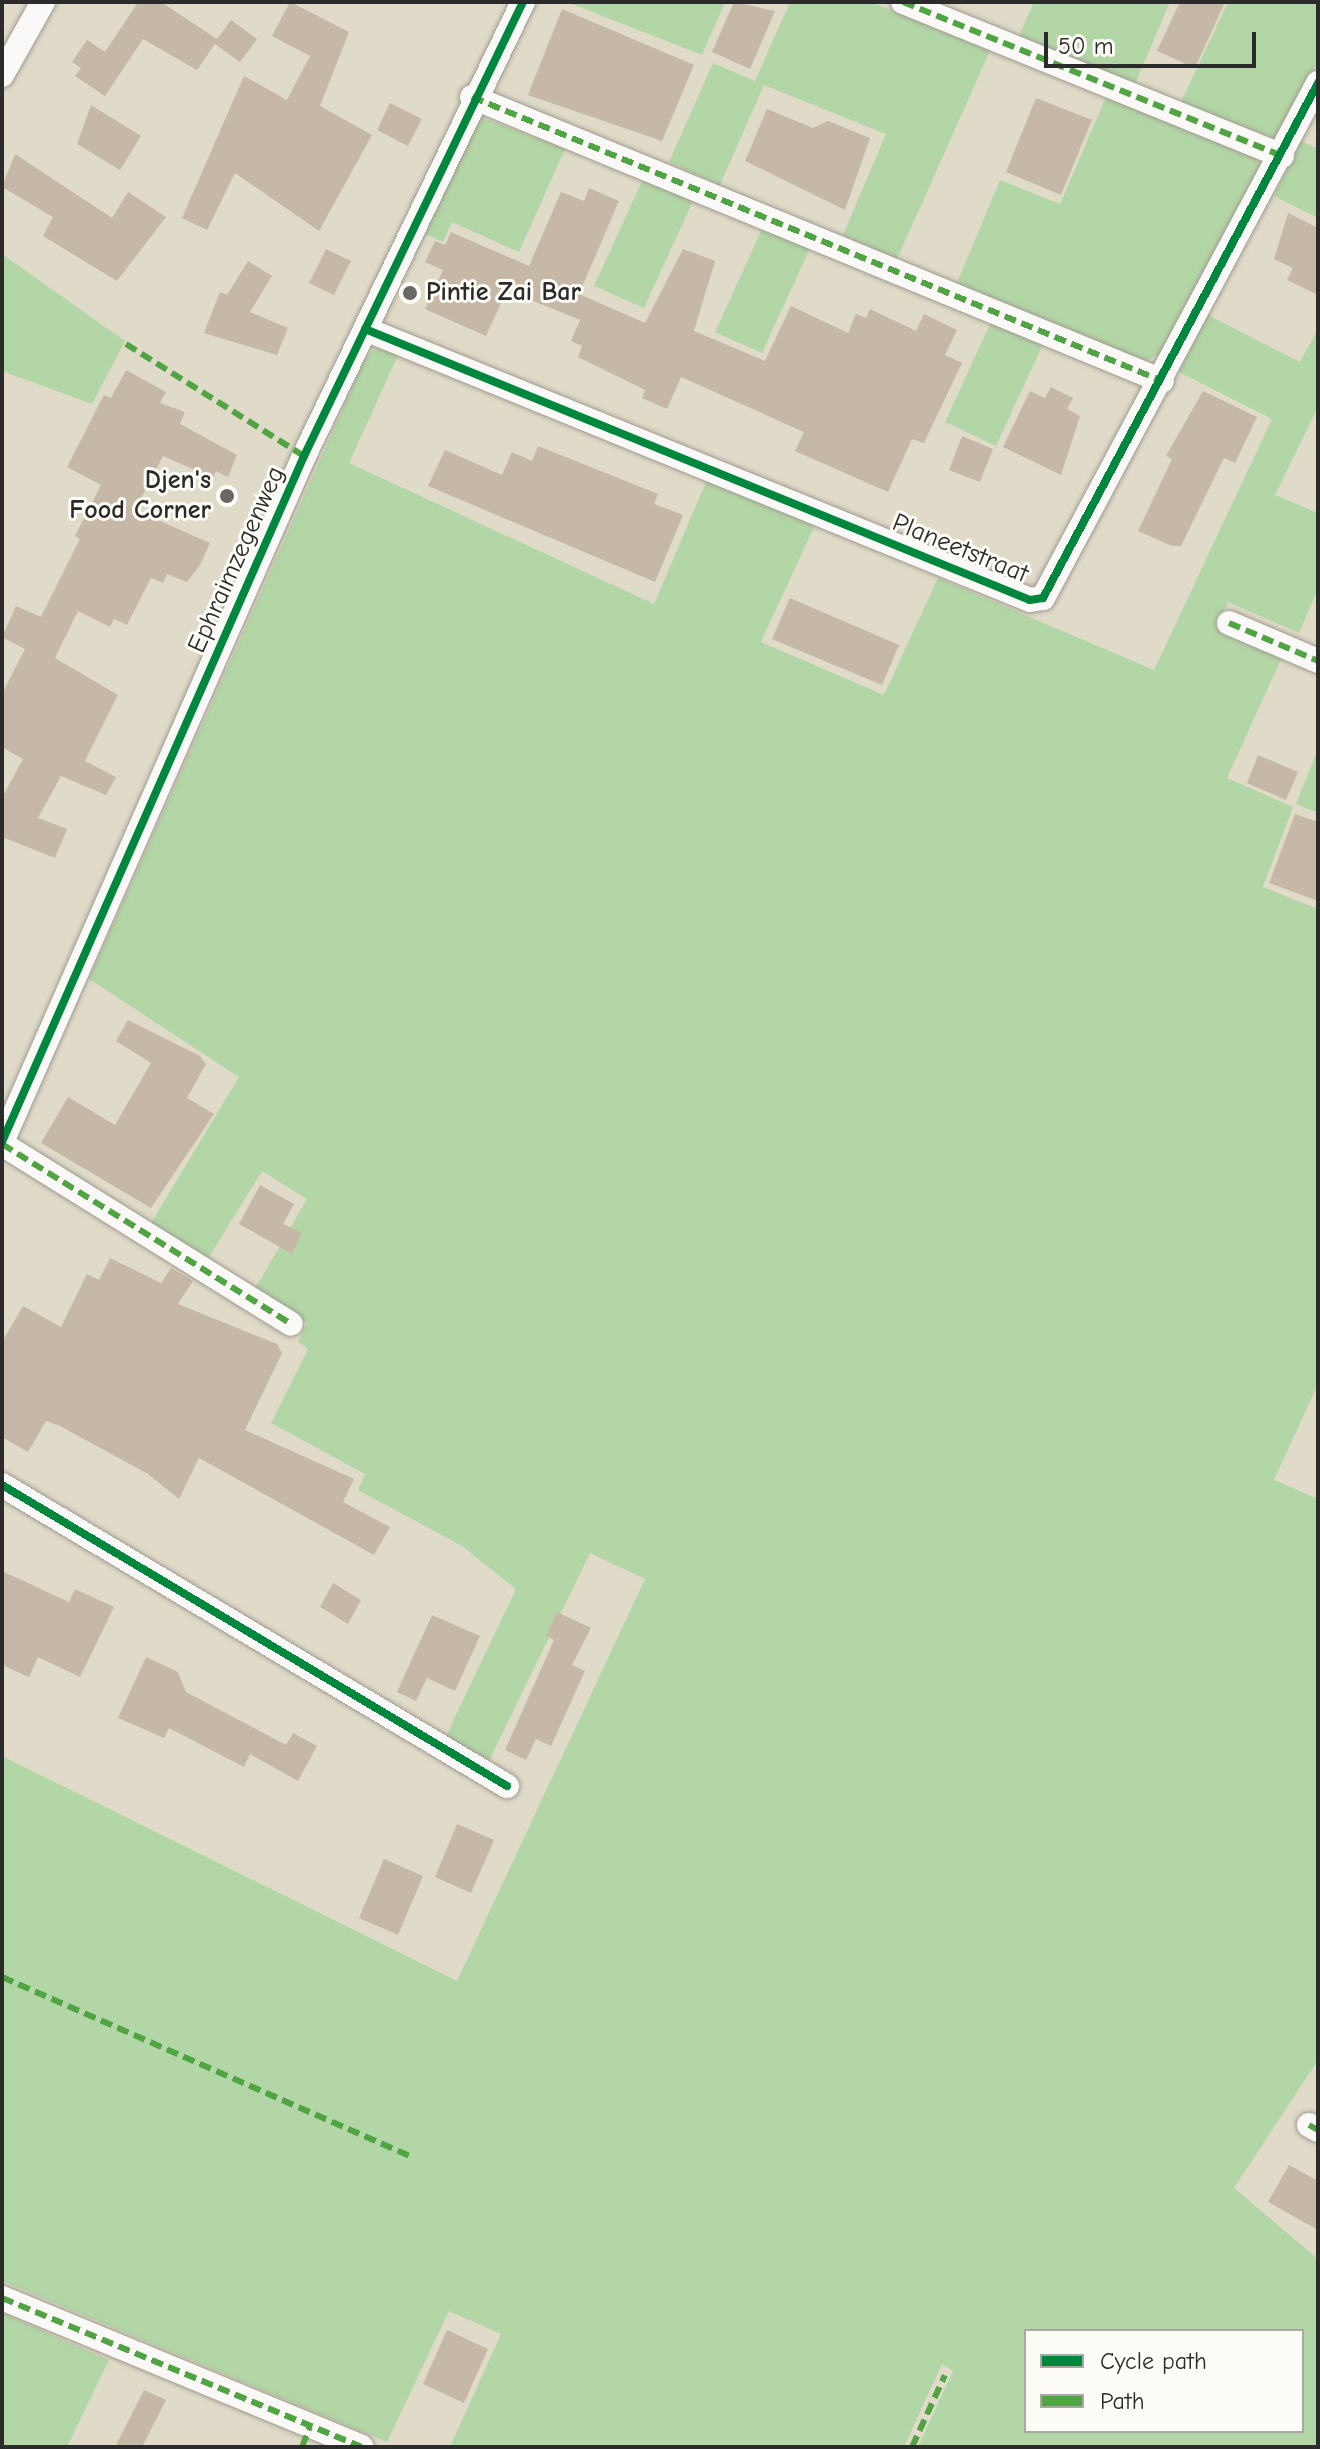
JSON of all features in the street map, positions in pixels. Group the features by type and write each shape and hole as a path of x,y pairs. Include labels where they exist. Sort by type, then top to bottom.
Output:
{"street":[{"path":"2,75 43,2"},
{"name":"Ephraimzegenweg","path":"2,1143 365,329 472,97 523,2"},
{"path":"903,2 1282,156"},
{"name":"Planeetstraat","path":"365,329 1030,600 1052,590 1318,83"},
{"path":"472,97 1162,381"},
{"path":"1229,623 1318,661"},
{"path":"2,1143 291,1324"},
{"path":"2,1485 507,1786"},
{"path":"2,2298 306,2436 361,2447"}],"green space":[{"path":"567,2 725,2 702,55"},
{"path":"790,2 871,2 990,51 897,259 843,235 886,134 764,85 720,185 669,162 713,63 755,81"},
{"path":"1034,2 1170,2 1134,86 1019,36"},
{"path":"1228,2 1318,2 1318,62 1275,138 1180,104"},
{"path":"1106,97 1257,159 1261,168 1166,351 1146,361 957,283 1000,180 1060,204"},
{"path":"480,117 565,149 519,252 452,222 443,242 423,233"},
{"path":"1301,141 1318,149 1318,218 1274,196"},
{"path":"643,179 693,201 644,308 594,286"},
{"path":"763,227 810,248 762,353 715,332"},
{"path":"2,254 125,341 92,404 2,371"},
{"path":"1208,315 1300,362 1318,329 1318,407 1275,495 1318,513 1318,589 1299,633 1228,602 1216,628 1282,657 1227,778 1293,807 1263,887 1318,909 1318,1384 1274,1480 1318,1499 1318,2060 1234,2188 1318,2259 1318,2447 918,2447 953,2371 942,2364 904,2447 450,2447 501,2334 449,2311 387,2442 2,2281 2,1756 457,1981 645,1579 590,1553 487,1765 445,1738 516,1589 462,1546 358,1490 365,1474 271,1423 308,1349 298,1342 307,1323 255,1289 307,1199 262,1171 207,1260 151,1223 239,1077 89,979 365,359 374,349 400,351 349,463 654,604 707,480 815,525 761,642 884,695 938,578 1154,670 1272,419 1179,372"},
{"path":"993,318 1044,342 996,446 945,422"},
{"path":"1318,749 1318,813 1296,804"},
{"path":"2,2313 109,2360 67,2447 2,2447"}],"building":[{"path":"138,2 161,2 217,39 231,20 257,39 240,62 215,44 197,70 143,39 105,96 75,76 81,68 72,62 87,40 105,52"},
{"path":"290,2 349,32 320,106 372,135 319,231 235,173 207,230 182,218 244,76 287,100 310,56 272,36"},
{"path":"734,2 775,11 750,69 712,52"},
{"path":"1180,2 1225,2 1195,68 1157,51"},
{"path":"562,9 694,65 662,141 528,95"},
{"path":"1036,98 1092,120 1061,195 1006,172"},
{"path":"390,103 422,119 408,146 377,130"},
{"path":"91,105 141,136 120,170 77,144"},
{"path":"767,109 813,128 828,121 870,138 845,210 745,161"},
{"path":"15,154 112,218 128,192 166,217 117,281 43,236 53,217 2,187"},
{"path":"589,188 619,201 579,294 645,323 683,249 715,261 694,331 765,361 791,306 848,333 856,314 866,318 870,309 916,331 924,314 957,330 945,355 962,363 924,443 912,439 888,492 795,451 804,432 681,377 667,409 642,398 645,390 578,357 582,346 571,341 580,320 507,290 486,336 425,309 443,270 425,262 435,241 445,245 451,232 529,266 561,192 584,201"},
{"path":"1288,213 1318,228 1318,295 1287,280 1293,268 1274,259"},
{"path":"326,249 351,261 334,295 309,283"},
{"path":"248,261 272,276 250,312 288,328 277,355 204,333 220,292 227,295"},
{"path":"126,370 166,392 160,403 185,412 180,424 237,455 228,477 216,471 213,478 163,456 135,510 210,543 200,565 187,582 167,574 163,583 151,578 127,625 114,619 110,627 78,611 55,658 118,695 85,761 116,777 106,795 61,776 38,818 67,829 55,858 2,837 2,798 23,759 2,747 2,694 25,649 2,637 16,606 41,617 80,539 75,536 101,485 67,467 104,395 111,398"},
{"path":"1051,387 1073,398 1067,409 1080,416 1061,475 1003,447 1030,391 1045,398"},
{"path":"1203,391 1257,417 1235,463 1224,458 1181,546 1172,546 1138,531 1172,459 1166,456"},
{"path":"962,436 993,449 980,482 949,470"},
{"path":"538,446 658,494 654,504 683,515 655,582 428,486 445,450 502,475 512,452 532,461"},
{"path":"790,598 899,645 882,685 772,639"},
{"path":"1258,755 1298,772 1286,800 1247,783"},
{"path":"1295,814 1318,822 1318,901 1269,883"},
{"path":"128,1020 200,1056 206,1064 187,1098 214,1114 151,1208 41,1143 68,1097 115,1125 151,1063 116,1041"},
{"path":"260,1185 294,1204 283,1224 302,1233 292,1254 239,1224"},
{"path":"110,1258 161,1283 171,1268 193,1281 178,1304 277,1344 282,1353 245,1430 354,1479 343,1502 390,1527 374,1555 199,1458 179,1499 148,1474 46,1421 28,1452 2,1437 2,1342 23,1306 61,1327 87,1274 99,1280"},
{"path":"2,1571 69,1602 75,1589 114,1607 80,1677 38,1657 29,1677 2,1665"},
{"path":"333,1583 361,1600 348,1624 320,1607"},
{"path":"557,1612 591,1628 572,1665 585,1671 551,1746 536,1739 526,1760 505,1750 554,1640 546,1636"},
{"path":"432,1615 480,1636 455,1691 427,1678 416,1701 397,1692"},
{"path":"146,1657 178,1672 186,1692 286,1745 293,1733 317,1746 298,1781 250,1754 244,1767 169,1728 164,1738 118,1718"},
{"path":"457,1824 494,1840 471,1893 435,1877"},
{"path":"384,1859 423,1876 398,1935 359,1918"},
{"path":"1289,2165 1318,2181 1318,2230 1268,2202"},
{"path":"447,2330 488,2349 464,2403 423,2384"},
{"path":"144,2390 166,2400 142,2447 115,2447"}],"marked path":[{"path":"903,2 1282,156"},
{"path":"472,97 1162,381"},
{"path":"126,344 304,456"},
{"path":"1229,623 1318,661"},
{"path":"2,1144 291,1324"},
{"path":"2,1977 410,2156"},
{"path":"1309,2125 1318,2130"},
{"path":"2,2298 361,2447"},
{"path":"912,2447 945,2375"},
{"path":"302,2447 310,2426"}],"cycle path":[{"path":"2,1142 304,456 523,2"},
{"path":"365,329 1030,600 1043,598 1318,83"},
{"path":"2,1485 507,1786"}],"place":[{"name":"Pintie Zai Bar","path":"410,293"},
{"name":"Djen's Food Corner","path":"227,496"}]}
